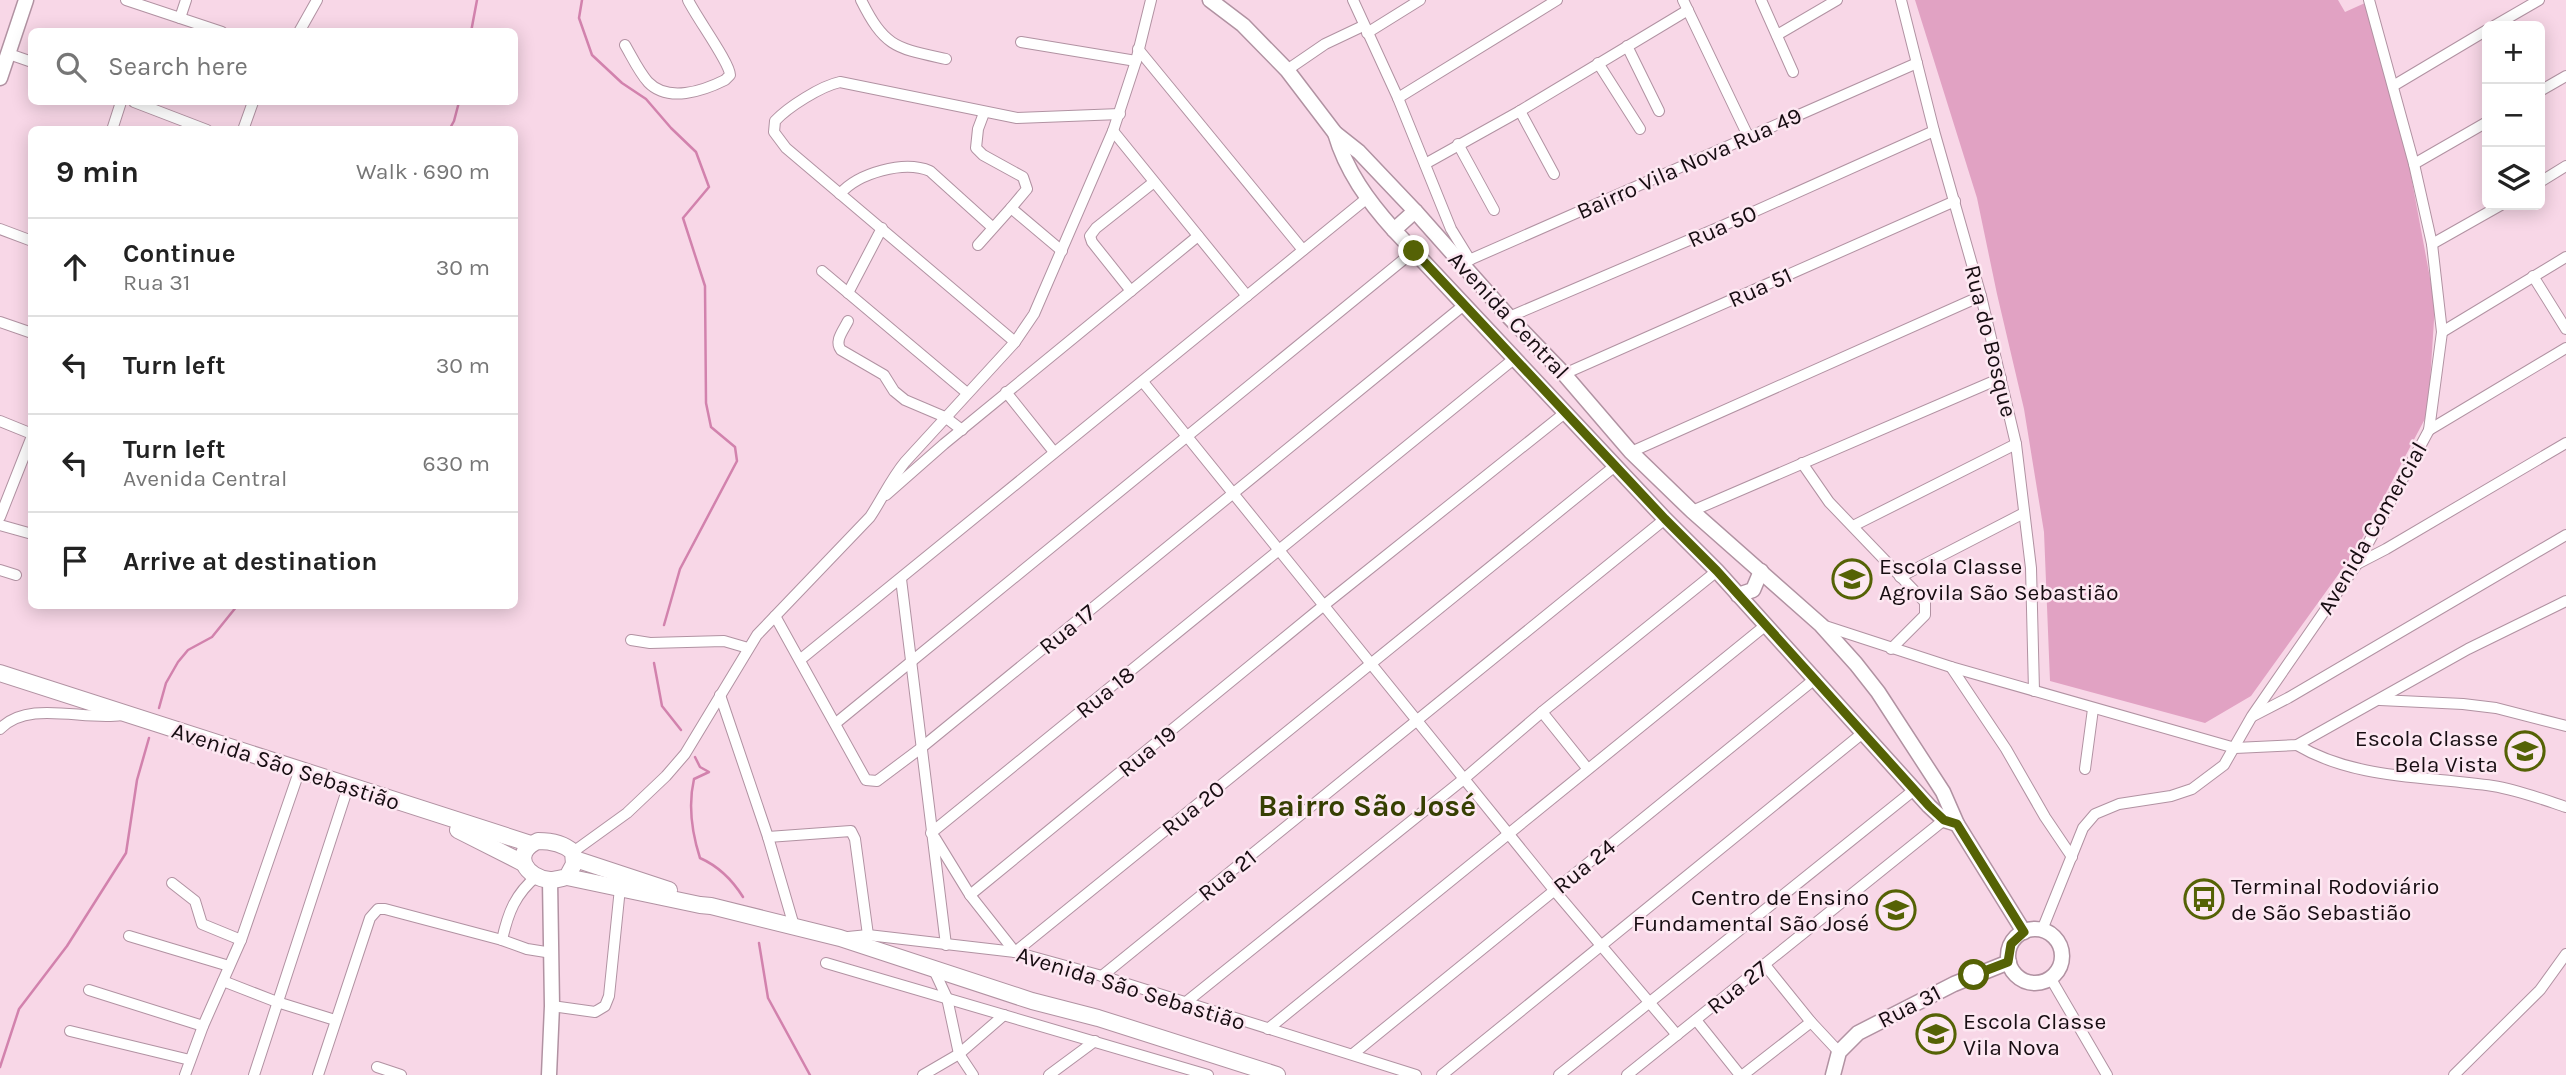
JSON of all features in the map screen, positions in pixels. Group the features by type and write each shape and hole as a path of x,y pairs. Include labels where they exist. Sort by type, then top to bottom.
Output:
{"main road":[{"path":"0,673 103,706"},
{"path":"0,683 31,693 103,706"},
{"name":"Avenida São Sebastião","path":"103,706 531,844 550,841 566,847 574,855 704,901 711,906"},
{"name":"Avenida São Sebastião","path":"419,810 523,863 528,870 544,878 567,877 711,906 840,938 1277,1075"},
{"path":"523,863 523,856 531,844"},
{"path":"567,877 574,855"}],"street":[{"path":"0,78 26,0"},
{"path":"126,0 210,28"},
{"path":"180,18 186,0"},
{"path":"301,28 317,0"},
{"path":"625,45 647,81 659,90 679,94 725,80 730,75 729,66 706,33 688,0"},
{"path":"861,0 874,23 891,44 906,51 946,60"},
{"path":"574,855 627,813 685,754 748,648 870,517 898,470 1014,342 1044,295 1120,114 1151,0"},
{"path":"1353,0 1398,98 1465,262"},
{"path":"1287,70 1325,44 1365,29 1420,0"},
{"path":"1398,98 1557,0"},
{"path":"1761,0 1793,72"},
{"path":"1777,35 1837,0"},
{"name":"Rua do Bosque","path":"1901,0 1934,131 1981,296 2016,444 2031,568 2034,691"},
{"path":"2503,21 2539,0"},
{"path":"1216,1 1287,70 1335,133"},
{"name":"Avenida Comercial","path":"2042,930 2083,828 2095,814 2119,804 2171,796 2192,789 2224,765 2252,716 2357,564 2429,430 2442,332 2432,244 2372,1"},
{"path":"1425,164 1628,46 1686,5 1748,136"},
{"path":"2393,86 2482,33"},
{"path":"1021,42 1136,61"},
{"path":"1628,46 1659,111"},
{"path":"1138,49 1303,250"},
{"path":"9,54 28,61"},
{"path":"1598,63 1640,129"},
{"name":"Bairro Vila Nova Rua 49","path":"1465,262 1917,63"},
{"path":"2545,88 2566,76"},
{"path":"1014,342 786,148 774,132 775,121 827,86 840,82 984,113 1036,119 1120,114"},
{"path":"113,126 120,105"},
{"path":"143,105 195,126"},
{"path":"163,112 166,105"},
{"path":"244,126 252,105"},
{"path":"1520,111 1555,174"},
{"path":"978,245 1025,193 1027,185 1019,173 983,155 976,148 978,129 984,113"},
{"path":"2414,164 2482,125"},
{"path":"1113,131 1247,296"},
{"name":"Rua 50","path":"1509,317 1710,232 1934,131"},
{"name":"Avenida Central","path":"1335,133 1341,151 1366,199 1665,519 1717,571 1914,790 1951,822 2024,932"},
{"name":"Avenida Central","path":"1335,133 1359,152 1465,262 1509,317 1564,374 1631,452 1692,511 1832,636 1878,692 1943,792 1951,822"},
{"path":"1458,144 1494,210"},
{"path":"2545,179 2566,166"},
{"path":"840,194 853,181 863,176 900,168 921,167 930,171 992,227"},
{"path":"1131,291 1096,248 1090,236 1096,228 1154,182"},
{"path":"801,659 1366,199"},
{"name":"Rua 51","path":"1564,374 1955,201"},
{"path":"1011,208 1062,251"},
{"path":"2432,244 2492,210"},
{"path":"1394,230 1415,211"},
{"path":"848,293 882,228"},
{"path":"0,229 28,240"},
{"path":"883,497 1198,236"},
{"path":"775,616 836,723 1414,251"},
{"path":"2442,332 2566,257"},
{"path":"822,271 967,393"},
{"path":"2533,276 2566,329"},
{"path":"1631,452 1981,296"},
{"name":"Rua 17","path":"836,723 866,780 877,781 1464,305"},
{"path":"848,321 838,340 841,350 884,375 894,391 905,400 945,417 962,430"},
{"path":"0,322 28,332"},
{"path":"2429,430 2566,348"},
{"name":"Rua 18","path":"931,832 1515,358"},
{"path":"1692,511 2001,378"},
{"path":"1143,382 1554,890 1677,1035"},
{"path":"1006,393 1054,452"},
{"name":"Rua 19","path":"970,895 1323,606 1566,412"},
{"path":"0,421 28,433"},
{"path":"2357,564 2566,443"},
{"path":"1853,526 2016,444"},
{"path":"0,517 28,445"},
{"path":"1802,463 1829,502 1922,598 1927,609 1923,618 1891,649"},
{"name":"Rua 20","path":"1015,952 1615,466"},
{"path":"1900,577 2024,513"},
{"name":"Rua 21","path":"1102,976 1665,519"},
{"path":"0,524 28,533"},
{"path":"2252,716 2566,535"},
{"path":"0,570 16,575"},
{"path":"1185,1003 1717,571"},
{"path":"1738,594 1754,590 1761,571"},
{"path":"901,579 946,945"},
{"path":"1750,607 1758,592 1775,583"},
{"path":"1821,625 1951,667 2235,748 2297,745 2468,649 2566,601"},
{"path":"1268,1029 1766,625"},
{"path":"1832,636 1859,638"},
{"path":"631,640 650,643 724,641 748,648"},
{"path":"1951,667 2006,749 2045,817 2072,857"},
{"name":"Rua 24","path":"1353,1054 1816,678"},
{"path":"720,695 768,837 793,926"},
{"path":"2379,701 2496,708 2566,726"},
{"path":"2085,769 2093,709"},
{"path":"1542,712 1587,768"},
{"path":"0,729 14,718 29,713 87,717 127,714"},
{"path":"1442,1075 1864,732"},
{"path":"2297,745 2324,760 2354,769 2496,787 2566,807"},
{"path":"185,1075 203,1026 241,940 300,769"},
{"path":"254,1075 349,784"},
{"path":"1559,1075 1914,790"},
{"name":"Rua 27","path":"1628,1075 1765,965 1951,822"},
{"path":"768,837 851,831 855,839 868,935"},
{"path":"931,832 970,895 1015,952"},
{"path":"502,940 509,910 518,894 544,878 552,953 549,1075"},
{"path":"172,883 195,901 205,926 241,940"},
{"path":"552,1006 595,1012 605,1006 609,996 620,888"},
{"path":"318,1075 373,913 385,909 527,949 552,953"},
{"path":"2042,930 2056,938 2063,955 2060,968 2051,979 2035,984 2026,982 2015,974 2008,962 2011,944 2024,932 2042,930"},
{"name":"Avenida São Sebastião","path":"840,938 868,935 1015,952 1102,976 1416,1075"},
{"path":"129,936 229,966"},
{"path":"2455,1075 2540,990 2566,954"},
{"name":"Rua 31","path":"1839,1052 1854,1036 1872,1025 1954,984 2008,962"},
{"path":"826,963 1208,1075"},
{"path":"1765,965 1839,1052 1833,1075"},
{"path":"932,968 947,998 959,1054 972,1075"},
{"path":"2051,979 2108,1075"},
{"path":"223,981 335,1020"},
{"path":"89,990 203,1026"},
{"path":"923,1075 959,1054 1004,1015"},
{"path":"1696,1020 1741,1075 1811,1022"},
{"path":"70,1031 190,1060"},
{"path":"1049,1075 1095,1041"},
{"path":"377,1067 401,1075"},
{"path":"1176,1075 1186,1068"}],"shaded area":[{"path":"1915,0 2338,0 2345,12 2365,3 2401,122 2435,305 2428,413 2356,550 2251,696 2205,723 2050,681 2044,532 2024,409 1977,198"}],"waterway":[{"path":"472,28 477,0"},
{"path":"582,0 579,18 592,55 622,83 646,99 696,152 709,187 683,218 705,286 706,403 711,427 735,447 737,461 680,569 664,625"},
{"path":"451,126 458,105"},
{"path":"159,708 166,683 178,662 188,650 212,637 235,609"},
{"path":"654,663 662,706 681,730"},
{"path":"0,1067 19,1009 67,946 126,853 137,780 149,738"},
{"path":"695,757 700,767 709,772 694,779 692,789 692,819 700,858 724,874 743,897"},
{"path":"759,943 768,998 810,1075"}],"place":[{"name":"Escola Classe Agrovila São Sebastião","path":"1852,579"},
{"name":"Escola Classe Bela Vista","path":"2525,751"},
{"name":"Terminal Rodoviário de São Sebastião","path":"2204,899"},
{"name":"Centro de Ensino Fundamental São José","path":"1896,910"},
{"name":"Escola Classe Vila Nova","path":"1936,1034"}],"district":[{"name":"Bairro São José","path":"1367,806"}],"route":[{"path":"1414,251 1717,571 1929,806 1944,820 1957,824 2024,932 2011,944 2008,962 1974,975"}]}
